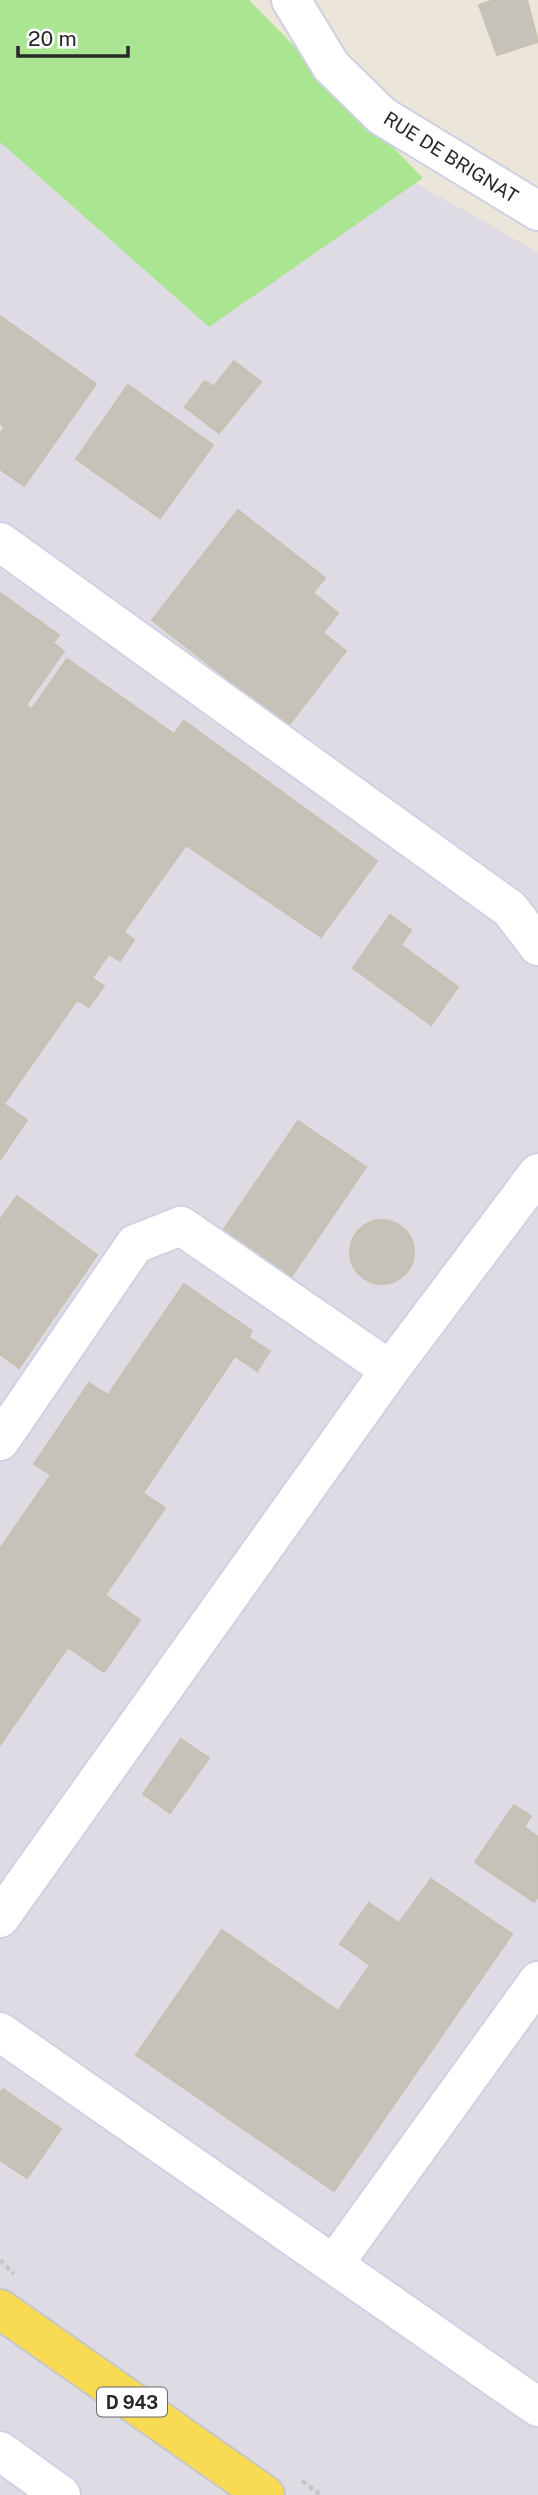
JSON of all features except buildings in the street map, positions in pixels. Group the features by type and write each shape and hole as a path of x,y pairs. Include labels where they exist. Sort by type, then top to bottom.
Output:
{"main road":[{"name":"D 943","path":"0,2309 265,2495"}],"street":[{"name":"RUE DE BRIGNAT","path":"291,0 331,66 382,116 538,211"},
{"path":"0,542 510,909 538,946"},
{"path":"0,1918 390,1370 538,1173"},
{"path":"0,1441 135,1244 181,1226 390,1370"},
{"path":"334,2264 538,1981"},
{"path":"0,2032 538,2407"},
{"path":"0,2451 61,2495"}],"shaded area":[{"path":"0,0 352,134 417,184 538,252 538,2495 0,2495"}],"green space":[{"path":"0,0 249,0 423,178 209,327 0,142"}]}
